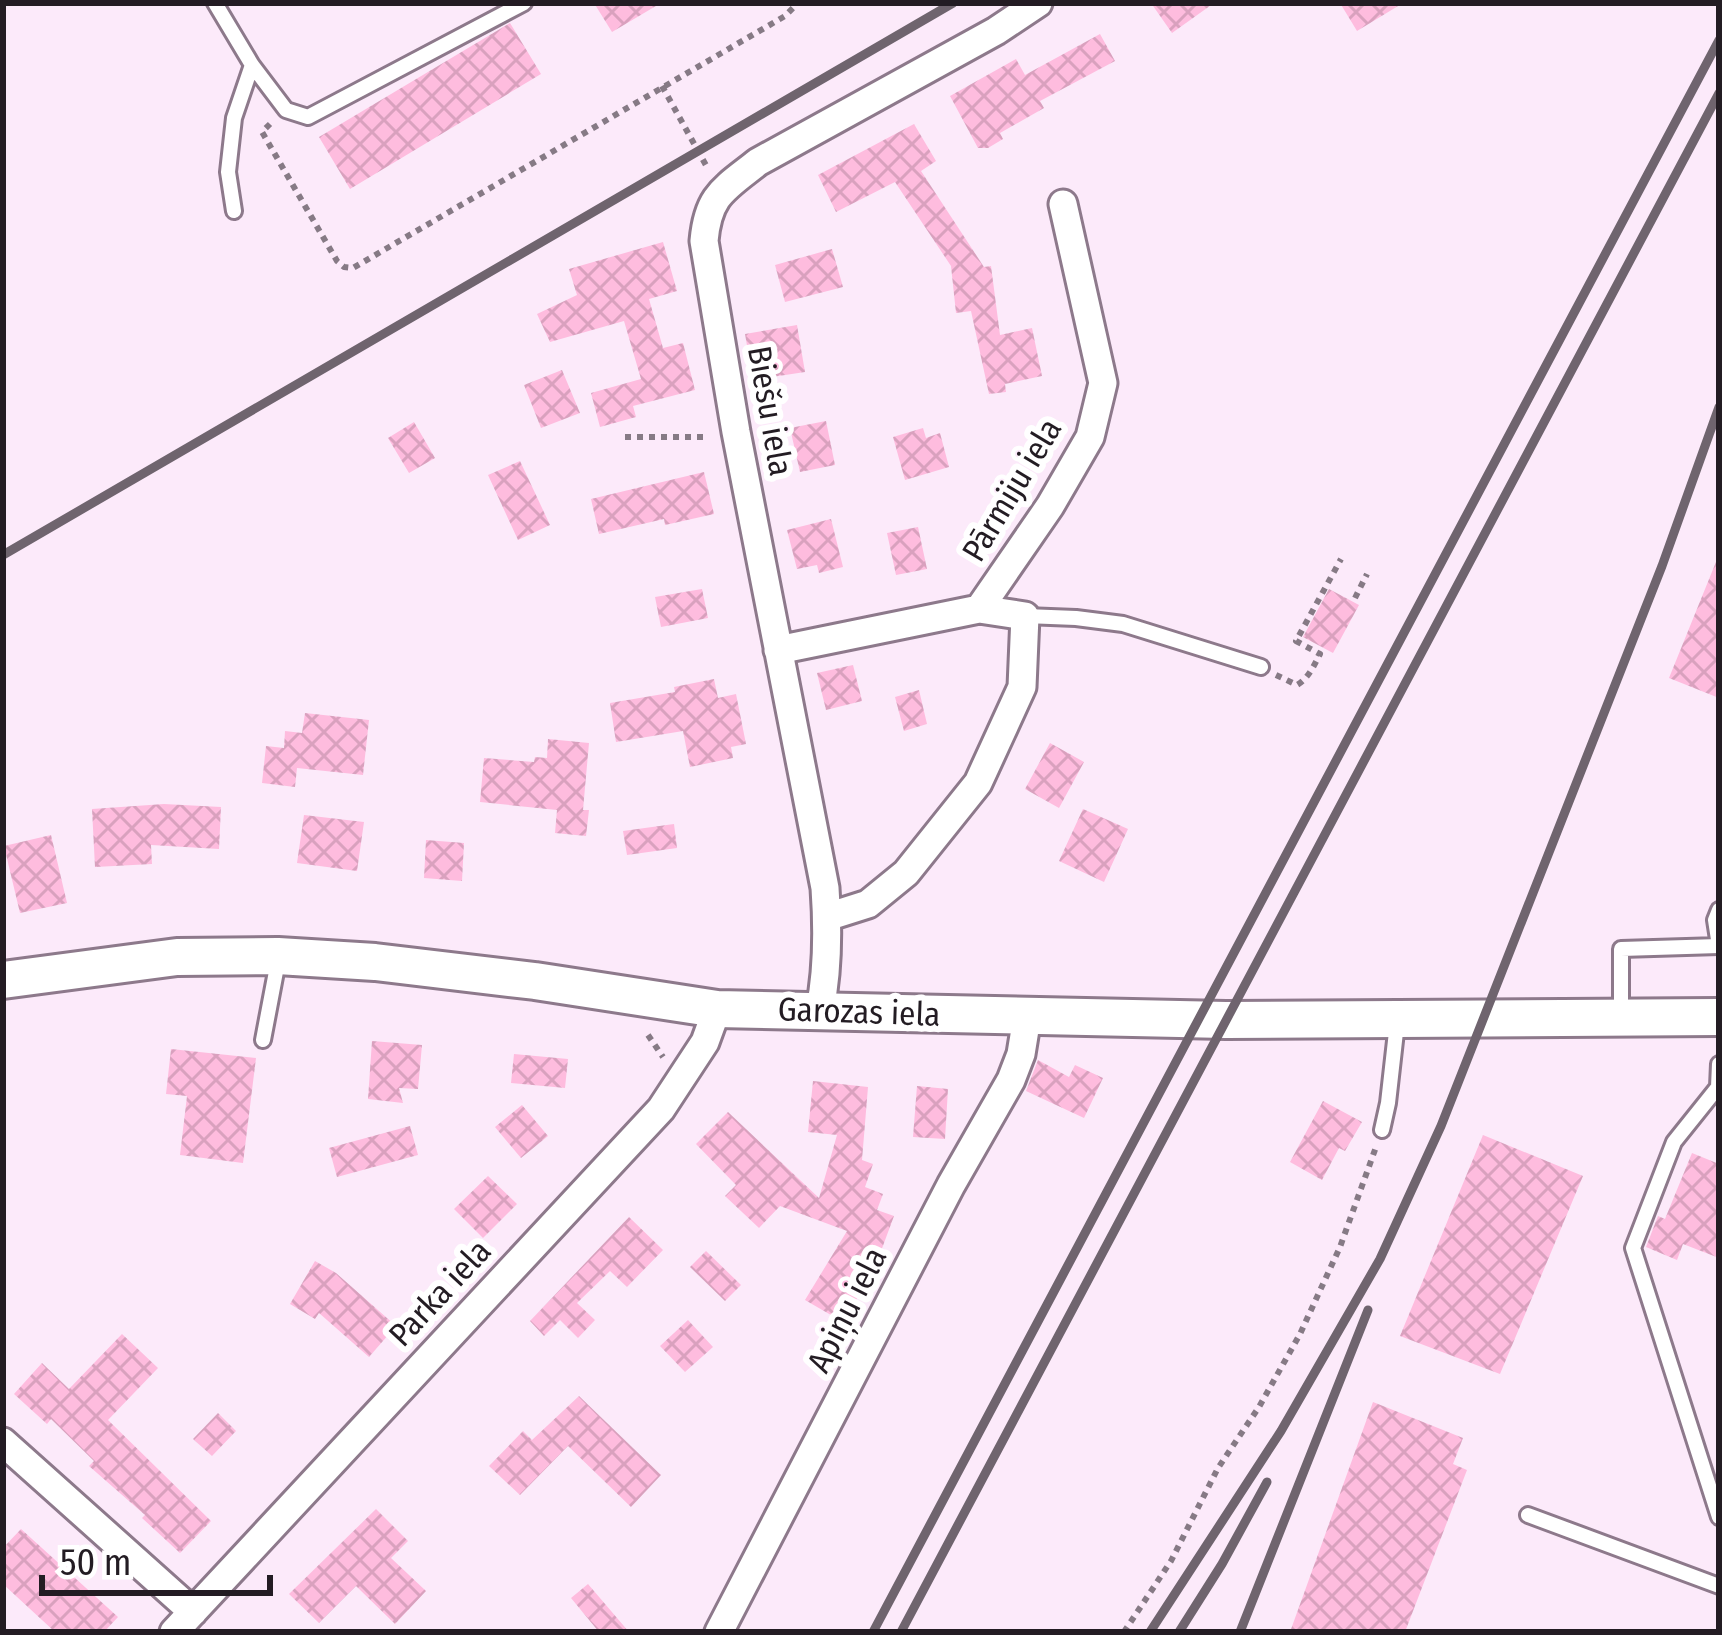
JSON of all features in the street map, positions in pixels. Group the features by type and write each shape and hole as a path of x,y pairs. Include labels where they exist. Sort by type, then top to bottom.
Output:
{"main road":[{"name":"Garozas iela","path":"3,980 177,957 278,956 398,964 717,1009 1398,1020 1719,1017"}],"street":[{"path":"722,190 758,163 1038,3"},
{"name":"Biešu iela","path":"722,190 707,213 704,241 736,432 825,888 827,963 820,1010"},
{"name":"Pārmiju iela","path":"778,650 979,609 1051,506 1090,437 1103,383 1063,204"},
{"path":"827,917 868,904 906,873 978,783 1022,687 1025,616 979,609"},
{"name":"Parka iela","path":"3,1442 184,1622 661,1109 705,1042 717,1009"},
{"name":"Apiņu iela","path":"719,1632 951,1185 1011,1080 1027,1017"}],"lane":[{"path":"215,3 286,110 308,117 524,3"},
{"path":"234,211 228,172 234,118 252,65"},
{"path":"1025,616 1123,624 1261,668"},
{"path":"1621,1017 1621,949 1719,946 1715,920 1719,910"},
{"path":"263,1040 278,956"},
{"path":"1382,1130 1398,1020"},
{"path":"1719,1064 1718,1087 1674,1142 1633,1248 1719,1516"},
{"path":"1528,1515 1719,1586"}],"path":[{"path":"286,110 262,132 337,261 352,268 785,16 798,3"},
{"path":"662,86 722,190"},
{"path":"625,437 736,432"},
{"path":"1261,668 1298,685 1305,681 1320,654 1297,641 1341,560"},
{"path":"1355,598 1367,574"},
{"path":"1124,1632 1171,1561 1218,1468 1300,1334 1340,1247 1382,1130"}],"building":[{"path":"594,3 661,3 612,32"},
{"path":"1151,3 1214,3 1172,33"},
{"path":"1340,3 1403,3 1357,31"},
{"path":"510,23 541,74 350,189 319,137"},
{"path":"1100,34 1115,61 1040,101 1044,108 1000,133 1003,139 978,148 950,96 1016,59 1025,75"},
{"path":"914,124 936,161 921,171 984,267 991,266 1000,335 1032,328 1042,376 1005,384 1006,392 989,394 971,311 956,313 951,266 895,182 836,212 818,175"},
{"path":"663,242 677,291 649,299 663,348 683,343 695,390 633,406 636,417 600,427 591,393 641,379 624,321 550,342 537,314 577,295 569,269"},
{"path":"832,249 843,287 785,302 775,265"},
{"path":"797,325 805,372 753,380 745,334"},
{"path":"562,370 580,413 541,428 524,385"},
{"path":"826,421 835,465 800,472 790,428"},
{"path":"414,422 435,458 409,473 388,438"},
{"path":"923,428 926,438 940,433 949,467 905,480 893,437"},
{"path":"520,461 550,525 518,540 488,475"},
{"path":"704,472 714,514 665,525 664,519 599,534 591,499"},
{"path":"831,519 843,567 819,573 817,565 797,569 787,530"},
{"path":"918,527 927,569 896,575 887,533"},
{"path":"1719,557 1719,698 1669,678"},
{"path":"702,589 708,618 661,627 655,597"},
{"path":"1329,589 1359,605 1333,653 1303,637"},
{"path":"853,665 862,701 826,710 817,673"},
{"path":"714,679 718,698 736,694 746,744 731,747 733,758 690,767 683,731 616,742 610,703 675,692 674,687"},
{"path":"919,690 927,724 904,731 895,697"},
{"path":"305,713 369,720 363,775 297,768 295,787 262,783 266,746 284,748 285,731 302,733"},
{"path":"548,739 589,743 583,810 589,810 586,836 555,833 557,810 480,802 484,758 534,762 535,757 547,758"},
{"path":"1050,743 1084,762 1059,808 1025,789"},
{"path":"164,804 221,807 219,849 151,845 152,864 95,867 92,809"},
{"path":"1083,809 1128,829 1104,882 1059,861"},
{"path":"304,815 364,822 357,871 297,863"},
{"path":"674,824 677,848 627,855 623,831"},
{"path":"51,835 67,903 20,913 4,846"},
{"path":"426,840 464,843 462,881 424,878"},
{"path":"372,1041 422,1045 418,1089 399,1088 403,1103 368,1099"},
{"path":"171,1049 256,1058 243,1163 180,1155 187,1096 166,1094"},
{"path":"514,1054 568,1059 565,1088 511,1083"},
{"path":"1038,1060 1069,1077 1075,1065 1103,1078 1084,1118 1026,1091"},
{"path":"813,1081 868,1087 862,1160 873,1164 865,1187 883,1194 877,1210 894,1216 874,1270 843,1322 805,1300 847,1231 780,1206 759,1228 725,1196 736,1185 696,1144 728,1112 819,1198 837,1135 808,1132"},
{"path":"917,1086 948,1089 945,1139 913,1137"},
{"path":"1323,1101 1362,1122 1345,1151 1339,1148 1322,1180 1290,1162"},
{"path":"522,1105 548,1136 521,1158 495,1127"},
{"path":"410,1126 418,1155 337,1177 329,1148"},
{"path":"1483,1135 1583,1176 1500,1374 1400,1336"},
{"path":"1692,1153 1719,1164 1719,1258 1683,1244 1677,1260 1646,1247 1658,1216 1665,1219"},
{"path":"488,1176 517,1204 483,1238 454,1209"},
{"path":"629,1217 663,1250 627,1287 610,1271 577,1303 595,1320 578,1338 560,1320 544,1336 530,1321"},
{"path":"706,1251 741,1285 725,1301 690,1267"},
{"path":"315,1261 336,1273 396,1326 369,1357 319,1313 315,1319 290,1304"},
{"path":"688,1320 713,1347 685,1372 660,1346"},
{"path":"122,1334 158,1368 108,1420 211,1521 180,1553 89,1466 94,1461 51,1419 47,1424 14,1394 42,1363 69,1389"},
{"path":"579,1396 661,1475 631,1507 568,1446 520,1495 489,1466 523,1431 532,1440"},
{"path":"1373,1402 1463,1438 1453,1464 1467,1470 1405,1632 1290,1632"},
{"path":"218,1413 236,1431 212,1456 193,1439"},
{"path":"376,1509 408,1541 391,1558 426,1591 395,1624 356,1586 319,1623 289,1594"},
{"path":"21,1529 118,1617 104,1632 55,1632 3,1584 3,1548"},
{"path":"588,1584 629,1632 599,1632 571,1598"}],"railway":[{"path":"3,555 953,3"},
{"path":"873,1632 1719,40"},
{"path":"901,1632 1719,93"},
{"path":"1150,1632 1281,1431 1380,1259 1441,1126 1662,566 1719,407"},
{"path":"1240,1632 1368,1310"},
{"path":"1179,1632 1267,1482"}]}
